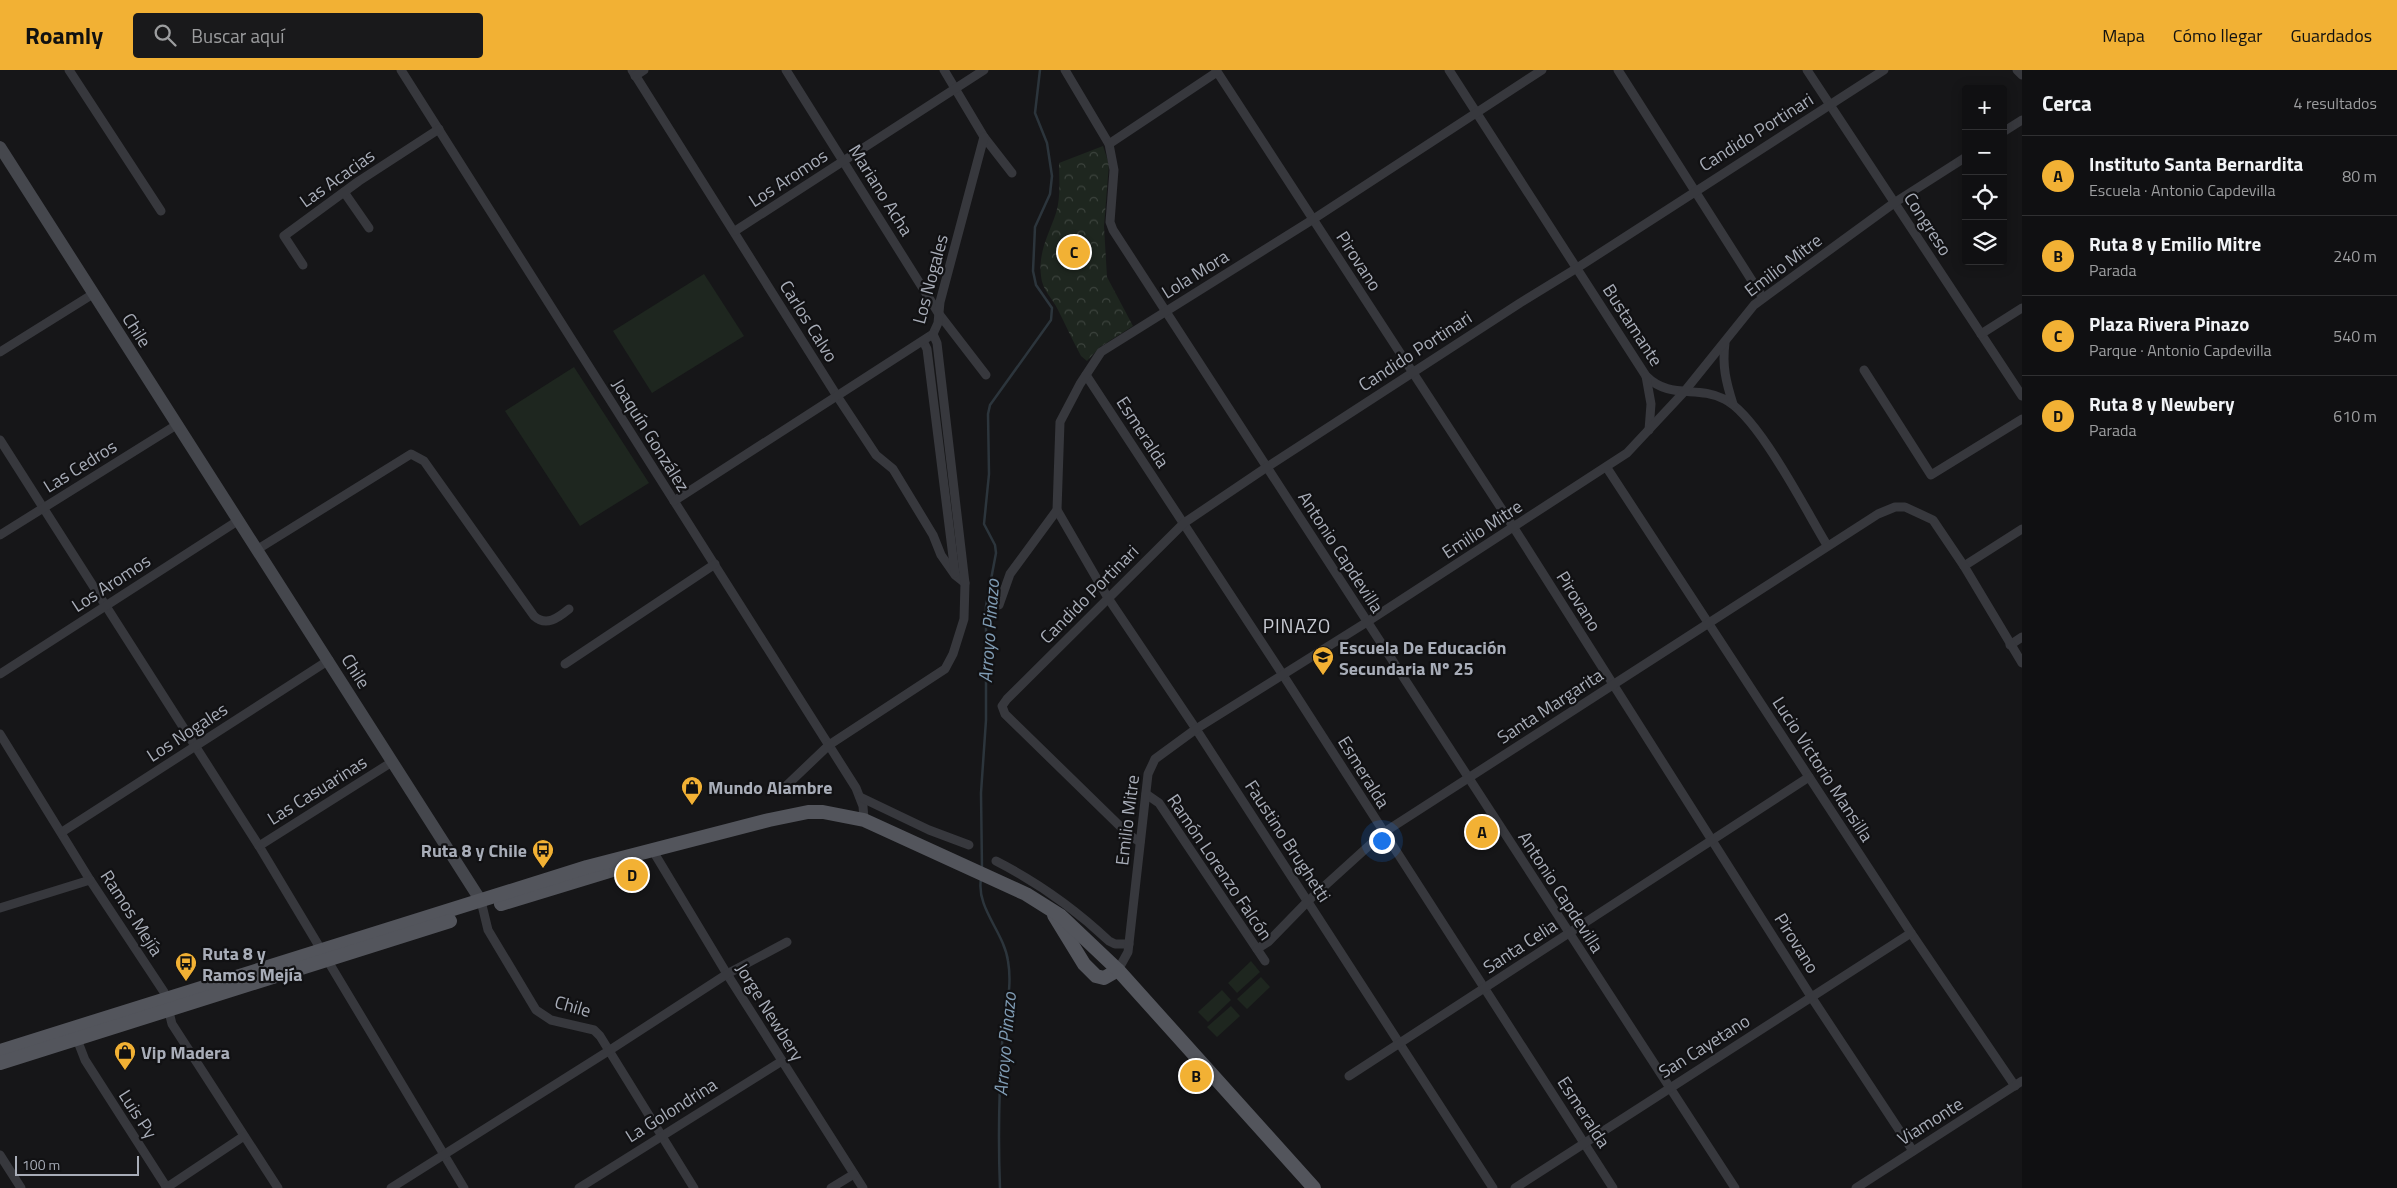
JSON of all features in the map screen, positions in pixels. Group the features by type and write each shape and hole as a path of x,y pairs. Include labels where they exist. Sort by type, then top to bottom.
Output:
{"main road":[{"path":"0,1051 74,1034 168,1005 482,906 587,868 769,820 808,812 833,814 864,820 992,878 1049,907 1079,931 1118,970 1314,1188"},
{"path":"1049,907 1090,971 1104,978 1118,970"},
{"path":"0,1063 74,1034"}],"street":[{"path":"69,70 161,211"},
{"name":"Joaquín González","path":"402,70 829,745 860,797 864,810 864,820"},
{"path":"633,73 644,70"},
{"name":"Mariano Acha","path":"786,70 939,314 986,375"},
{"path":"944,70 984,136 1012,173"},
{"name":"Los Aromos","path":"735,231 984,70"},
{"name":"Antonio Capdevilla","path":"1065,70 1109,144 1114,170 1110,222 1113,230 1734,1188"},
{"name":"Bustamante","path":"1449,70 1646,376 1655,385 1684,392 1716,395 1733,404 1757,429 1827,545"},
{"name":"Lola Mora","path":"1057,510 1060,422 1101,352 1312,220 1542,70"},
{"path":"1618,70 1696,190 1754,288 1763,298"},
{"name":"Congreso","path":"1807,70 2022,396"},
{"name":"Candido Portinari","path":"1140,842 1129,835 1005,714 1002,706 1007,698 1184,523 1267,466 1520,302 1577,268 1884,70"},
{"path":"2017,70 2022,74"},
{"path":"1109,144 1217,71"},
{"name":"Pirovano","path":"1217,71 1312,220 1514,528 1812,998 1913,1151"},
{"name":"Carlos Calvo","path":"633,73 735,231 837,396 876,455 893,469 933,535 941,554 955,575 965,583"},
{"path":"2006,130 2022,120"},
{"name":"Las Acacias","path":"303,266 284,236 344,192 439,129"},
{"name":"Los Nogales","path":"674,501 933,334 938,324 984,136"},
{"name":"Chile","path":"0,147 92,294 178,424 329,660 482,906 488,930 536,1010 551,1020 594,1030 610,1050 694,1188"},
{"name":"Emilio Mitre","path":"1118,970 1125,960 1129,944 1140,842 1151,765 1196,729 1514,528 1627,453 1684,392 1754,305 1894,203 1962,159"},
{"path":"344,192 369,228"},
{"path":"0,352 92,294"},
{"path":"1981,334 2022,308"},
{"path":"784,787 829,745 945,669 954,654 964,619 965,583 937,343 933,334"},
{"path":"923,341 927,349 955,575"},
{"path":"1725,342 1722,362 1723,373 1733,404"},
{"path":"1864,370 1931,475 2022,419"},
{"name":"Esmeralda","path":"1086,375 1283,675 1613,1188"},
{"path":"1646,376 1651,404 1649,430"},
{"name":"Las Cedros","path":"0,535 178,424"},
{"path":"0,440 259,846 464,1188"},
{"path":"258,549 411,454 424,461 534,616 544,621 552,620 569,609"},
{"name":"Lucio Victorio Mansilla","path":"1606,468 1911,933 2018,1084"},
{"name":"Santa Margarita","path":"1257,949 1268,942 1308,901 1383,833 1827,545 1878,514 1894,508 1904,508 1933,520 1964,566 2022,663"},
{"path":"999,605 1010,574 1057,510"},
{"name":"Faustino Brughetti","path":"1057,510 1108,598 1196,729 1493,1188"},
{"name":"Los Aromos","path":"0,674 239,520"},
{"path":"1964,566 2022,529"},
{"path":"565,664 715,564"},
{"path":"2010,645 2022,637"},
{"name":"Los Nogales","path":"62,832 329,660"},
{"name":"Ramos Mejía","path":"0,734 90,880 164,992 172,1024 278,1188"},
{"name":"Las Casuarinas","path":"259,846 392,762"},
{"name":"Santa Celia","path":"1348,1076 1397,1042 1485,988 1809,777"},
{"name":"Ramón Lorenzo Falcón","path":"1146,794 1159,803 1265,961"},
{"path":"860,797 929,830 969,845"},
{"name":"Jorge Newbery","path":"653,851 727,974 863,1188"},
{"path":"996,861 1031,879 1058,897 1109,941 1115,944 1129,944"},
{"path":"0,908 90,880"},
{"name":"San Cayetano","path":"1515,1188 1911,933"},
{"path":"391,1188 727,974 787,942"},
{"name":"Luis Py","path":"74,1034 85,1060 167,1188"},
{"name":"La Golondrina","path":"579,1188 782,1061"},
{"name":"Viamonte","path":"1856,1188 2018,1084"},
{"path":"167,1188 244,1136"},
{"path":"0,1155 21,1188"},
{"path":"831,1188 854,1174"}],"green space":[{"path":"1103,146 1109,164 1104,226 1107,277 1133,326 1100,347 1087,361 1081,356 1056,306 1043,286 1040,267 1045,243 1058,207 1059,163"},
{"path":"704,274 744,336 652,393 613,331"},
{"path":"574,367 649,483 580,526 505,411"},
{"path":"1251,961 1260,972 1237,993 1228,983"},
{"path":"1261,977 1270,987 1247,1009 1237,999"},
{"path":"1222,990 1231,1000 1208,1022 1198,1012"},
{"path":"1231,1006 1240,1016 1217,1037 1207,1027"}],"waterway":[{"name":"Arroyo Pinazo","path":"982,869 981,793 986,720 986,606 996,553 995,545 984,524 989,474 988,414 990,405 1051,320 1052,308 1036,285 1033,271 1035,227 1050,194 1052,176 1047,143 1035,113 1040,70"},
{"name":"Arroyo Pinazo","path":"981,879 981,890 986,910 1005,950 1009,972 1009,992 1003,1033 1000,1080 1000,1188"}],"place":[{"name":"Plaza Rivera Pinazo","path":"1074,252"},
{"name":"Escuela De Educación Secundaria Nº 25","path":"1323,676"},
{"name":"Mundo Alambre","path":"692,806"},
{"name":"Instituto Santa Bernardita","path":"1482,832"},
{"name":"Ruta 8 y Chile","path":"543,869"},
{"name":"Ruta 8 y Newbery","path":"632,875"},
{"name":"Ruta 8 y Ramos Mejía","path":"186,982"},
{"name":"Vip Madera","path":"125,1071"},
{"name":"Ruta 8 y Emilio Mitre","path":"1196,1076"}],"district":[{"name":"PINAZO","path":"1297,625"}]}
